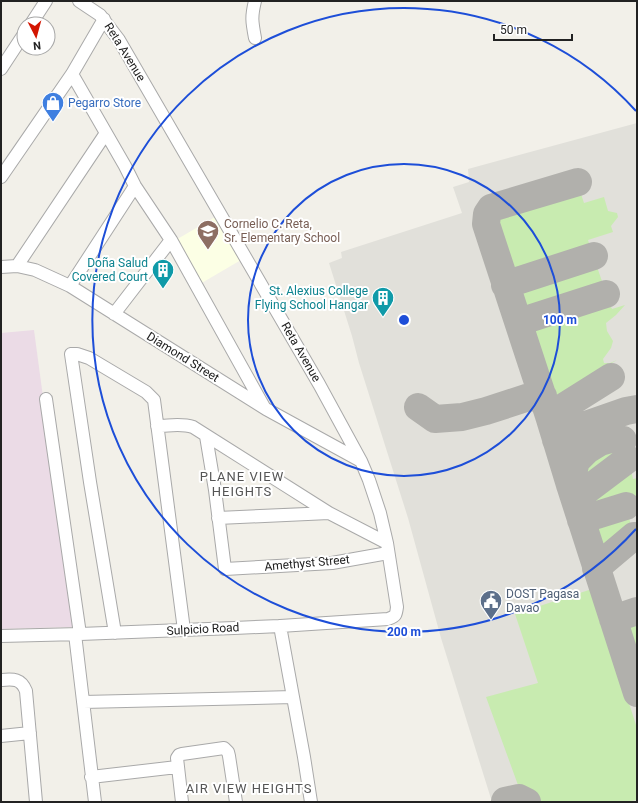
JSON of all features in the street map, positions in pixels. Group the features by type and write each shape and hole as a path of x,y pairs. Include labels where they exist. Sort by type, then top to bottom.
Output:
{"street":[{"path":"36,16 46,1"},
{"name":"Reta Avenue","path":"79,1 95,6 120,40 319,384 360,461 369,480 388,548 397,606"},
{"path":"254,1 252,18 255,38"},
{"path":"1,177 72,74 104,19"},
{"path":"1,70 16,47"},
{"path":"72,74 135,186 171,240 266,409"},
{"path":"17,266 106,133"},
{"path":"70,286 135,186"},
{"path":"114,314 171,240"},
{"name":"Diamond Street","path":"1,267 17,266 35,270 70,286 266,409 360,461"},
{"path":"115,633 90,482 72,354 89,358 146,392 154,400 184,630"},
{"path":"46,399 77,634 83,702 95,802"},
{"path":"157,426 179,424 193,427 329,513 388,548"},
{"path":"206,436 218,518 329,513"},
{"name":"Amethyst Street","path":"218,518 225,569 332,563 388,548"},
{"name":"Sulpicio Road","path":"1,636 280,626 388,619 396,614 397,606"},
{"path":"280,626 311,802"},
{"path":"1,680 17,680 24,686 26,691 36,802"},
{"path":"83,702 293,697"},
{"path":"1,736 30,733"},
{"path":"182,802 177,758 179,755 224,748 228,752 229,756 236,802"},
{"path":"92,777 178,767"}],"shaded area":[{"path":"637,123 637,802 492,802 441,638 408,518 329,263 342,258 341,252 462,213 453,187 469,182 468,169"},
{"name":"Cornelio C. Reta, Sr. Elementary School","path":"215,217 241,260 200,284 174,241"},
{"path":"34,330 74,627 1,629 1,333"}],"green space":[{"path":"574,187 580,191 584,203 604,197 608,211 617,213 618,217 611,226 613,232 588,240 592,252 563,262 561,258 548,262 549,267 513,278 494,218 496,212 501,209"},
{"path":"594,258 605,290 525,314 515,284 551,272 552,276 566,271 565,268"},
{"path":"607,298 612,309 625,305 606,323 607,331 613,341 611,348 603,359 604,363 610,363 617,360 605,367 608,373 555,408 527,322"},
{"path":"615,443 623,446 626,453 585,484 581,483 578,479 577,472 583,459 595,450"},
{"path":"630,465 633,479 637,478 637,499 594,512 589,512 585,501 587,494"},
{"path":"627,510 631,526 629,533 622,540 606,550 600,550 594,529 595,522 598,519"},
{"path":"592,589 637,728 637,800 625,802 532,802 526,797 522,796 486,697 538,683 515,614"},
{"path":"637,615 637,654 633,650 624,622 625,619"}],"taxiway":[{"path":"578,182 491,208 487,214 486,224 637,693"},
{"path":"505,285 594,256"},
{"path":"519,322 606,294"},
{"path":"549,416 611,377"},
{"path":"418,407 435,419 462,417 526,398 543,396"},
{"path":"556,440 583,426 626,411 637,409"},
{"path":"570,485 576,461 587,450 600,442 614,438 623,440"},
{"path":"575,499 628,459"},
{"path":"581,520 626,506"},
{"path":"596,568 634,536"},
{"path":"613,619 637,611"},
{"path":"505,801 519,798 527,802"}],"place":[{"name":"Pegarro Store","path":"53,122"},
{"name":"Cornelio C. Reta, Sr. Elementary School","path":"208,250"},
{"name":"Doña Salud Covered Court","path":"163,290"},
{"name":"St. Alexius College Flying School Hangar","path":"383,318"},
{"name":"DOST Pagasa Davao","path":"491,620"}],"district":[{"name":"PLANE VIEW HEIGHTS","path":"242,484"},
{"name":"AIR VIEW HEIGHTS","path":"249,788"}]}
